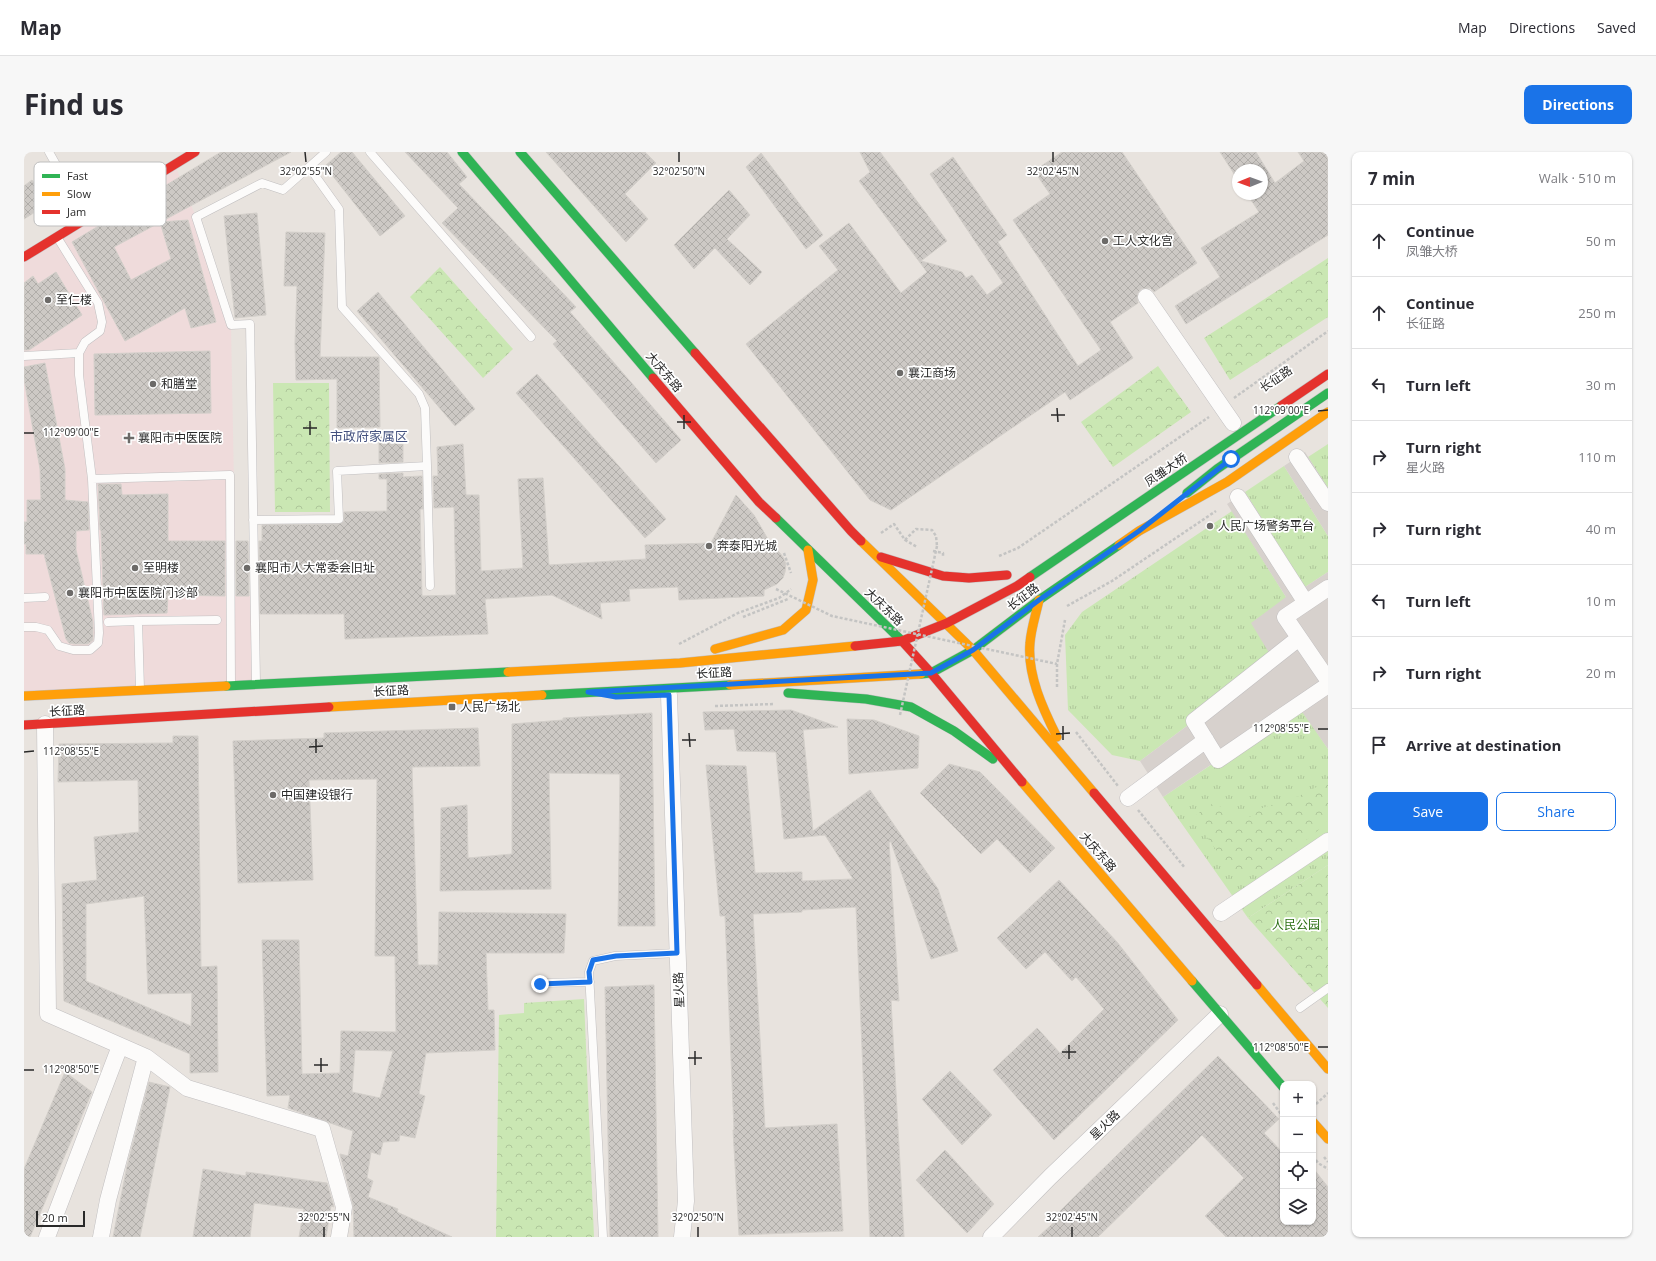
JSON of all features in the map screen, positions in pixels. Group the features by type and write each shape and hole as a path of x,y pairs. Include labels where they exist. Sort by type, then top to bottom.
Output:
{"main road":[{"path":"166,170 195,152"},
{"name":"大庆东路","path":"462,152 759,502 902,641 931,673 1280,1084"},
{"path":"520,152 851,531 948,623 973,650 1328,1069"},
{"path":"24,257 74,226"},
{"name":"凤雏大桥","path":"1017,586 1328,374"},
{"path":"1139,531 1231,459 1328,393"},
{"name":"长征路","path":"24,725 931,673 973,650 1039,600 1139,531 1227,482 1328,412"},
{"path":"680,663 702,653 783,630 806,610 814,580 808,550"},
{"name":"长征路","path":"878,556 943,576 969,578 1010,573 964,614"},
{"name":"长征路","path":"24,696 680,663 902,641 948,623 1017,586"},
{"path":"1039,600 1030,643 1034,678 1044,710 1073,769"},
{"path":"588,692 616,697 762,692"},
{"path":"778,692 866,699 911,707 954,731 1017,776"},
{"path":"1316,1125 1328,1139"}],"street":[{"path":"1146,297 1233,423"},
{"path":"1297,457 1328,503"},
{"path":"1238,497 1306,603"},
{"path":"1328,588 1285,616 1328,680"},
{"path":"1300,638 1194,721 1218,760 1328,686"},
{"name":"星火路","path":"669,695 686,1201 682,1237"},
{"path":"45,724 48,1014 146,1057 187,1088 322,1129 344,1207 339,1237"},
{"path":"1128,798 1206,740"},
{"path":"1221,913 1328,840"},
{"name":"星火路","path":"990,1237 1050,1177 1220,1014"},
{"path":"47,1237 120,1046"},
{"path":"101,1237 108,1200 146,1057"}],"lane":[{"path":"49,152 55,162"},
{"path":"256,684 250,324 231,325 196,217 262,183 283,190 326,152"},
{"path":"370,152 531,337"},
{"path":"309,167 339,208 342,307 419,394 425,408 430,586"},
{"path":"24,627 36,627 48,630 59,646 73,650 90,650 98,643 99,633 92,479 79,375 78,353 85,342 100,331 102,322 98,303 57,236"},
{"path":"24,356 78,353"},
{"path":"253,520 339,519 337,471 427,466"},
{"path":"92,479 230,475 231,685"},
{"path":"24,598 45,597"},
{"path":"108,622 218,620"},
{"path":"138,621 140,690"},
{"path":"603,1237 589,972 593,960 616,956 677,953"},
{"path":"540,984 590,982"},
{"path":"1300,1008 1328,988"}],"path":[{"path":"998,556 1018,548 1222,408 1328,331"},
{"path":"1065,607 1112,581 1238,497"},
{"path":"886,528 894,524 905,540 916,528 932,530 936,536 938,546 900,715"},
{"path":"782,549 792,574"},
{"path":"929,559 935,560"},
{"path":"675,646 738,613 778,598 791,589 792,582"},
{"path":"776,588 832,616 1057,664"},
{"path":"742,617 792,597"},
{"path":"1057,694 1057,664 1065,620"},
{"path":"1047,660 1047,668"},
{"path":"1074,730 1188,872"},
{"path":"1316,1104 1328,1093"},
{"path":"1316,1160 1328,1169"}],"shaded area":[{"name":"襄阳市中医医院","path":"175,165 196,217 231,325 235,595 254,596 256,684 24,696 24,257 75,226 166,226 166,170"},
{"path":"1305,452 1328,488 1328,536 1284,466"},
{"path":"1245,492 1305,587 1328,572 1328,749 1298,706 1163,797 1140,761 1274,661 1251,623 1286,597 1227,504"}],"green space":[{"path":"1328,258 1328,317 1230,380 1204,338"},
{"path":"440,267 513,349 483,378 410,297"},
{"path":"1158,366 1191,412 1113,467 1081,422"},
{"path":"273,383 329,383 330,512 275,512"},
{"path":"1328,444 1328,488 1308,457"},
{"path":"1284,466 1328,536 1328,572 1305,587 1245,492"},
{"path":"1232,511 1286,597 1275,660 1140,761 1112,755 1068,710 1065,635 1082,612"},
{"path":"1299,706 1328,749 1328,865 1248,918 1163,797"},
{"path":"1328,781 1328,819 1322,827 1270,870 1235,876 1193,818 1207,806 1215,803 1243,822 1262,808 1299,796"},
{"name":"人民公园","path":"1328,865 1328,1008 1248,918"},
{"path":"584,999 594,1237 496,1237 499,1015 524,1013 524,1003"}],"building":[{"path":"221,152 291,152 166,219 166,185"},
{"path":"341,152 352,152 405,216 380,236 325,166"},
{"path":"405,152 447,152 467,177 459,184 576,307 570,312 681,440 656,463 553,344 557,341 442,223 458,208"},
{"path":"546,152 645,152 656,163 625,194 648,219 626,242"},
{"path":"860,152 880,152 947,241 921,261 962,272 966,278 972,275 987,295 1003,283 930,174 953,157 1007,235 998,242 1078,366 1101,350 1013,220 1050,194 1034,171 1062,152 1122,152 1197,263 1154,292 1150,288 1141,289 1137,297 1138,303 1110,322 1133,358 1070,400 1065,392 891,510 870,500 746,344 838,270 819,246 849,223 901,293 927,272 859,181 870,172"},
{"path":"1220,152 1256,152 1263,164 1232,164 1232,171"},
{"path":"1298,152 1328,152 1328,235 1186,324 1175,306 1220,277 1201,248 1259,212 1251,200 1268,200 1268,172 1275,183 1304,161"},
{"path":"761,153 823,235 806,249 746,167"},
{"path":"32,180 34,183 34,213 24,219 24,186"},
{"path":"729,190 750,215 727,239 762,272 750,285 715,248 694,269 674,245"},
{"path":"257,213 266,315 235,318 224,216"},
{"path":"188,220 216,322 191,328 185,308 125,341 72,242 98,226 153,226 114,247 131,280 171,259 161,226 166,226 166,222"},
{"path":"286,232 325,233 320,357 379,357 380,427 337,428 337,379 296,380 295,343 297,286 284,286"},
{"name":"至仁楼","path":"56,272 82,315 29,350 24,350 24,283 33,276 38,284"},
{"path":"378,292 475,409 455,426 357,311"},
{"name":"和膳堂","path":"210,351 211,413 95,415 94,354"},
{"name":"襄阳市中医医院门诊部","path":"45,363 65,469 65,500 88,502 89,530 76,531 76,550 93,622 93,640 88,644 69,643 66,639 44,554 26,554 26,544 24,544 24,522 27,522 27,500 41,500 40,469 24,379 24,367"},
{"path":"537,374 666,519 645,538 516,393"},
{"path":"379,430 403,430 403,462 379,463"},
{"path":"463,444 466,495 479,495 481,571 523,568 518,479 543,478 549,565 646,559 645,545 711,543 736,495 754,515 773,548 783,557 786,564 783,578 777,584 764,590 764,596 679,600 678,587 629,589 630,601 600,603 602,619 552,595 485,599 488,634 345,639 344,614 260,614 259,541 262,541 262,525 339,524 344,521 344,512 387,511 387,479 379,479 379,474 403,473 403,477 422,476 423,509 420,509 422,596 456,595 454,507 434,508 433,476 438,476 437,447"},
{"name":"至明楼","path":"98,484 121,484 122,495 168,494 168,541 225,541 225,596 168,595 167,613 104,615"},
{"path":"236,541 248,541 249,596 236,596"},
{"path":"791,710 838,727 803,730 813,831 870,790 938,889 958,951 931,959 891,842 889,842 899,1001 891,1000 904,1237 870,1237 856,907 802,910 802,912 753,914 765,1128 837,1124 843,1231 739,1235 733,1130 725,916 720,916 706,765 746,766 755,873 802,872 802,881 853,879 825,835 784,839 776,752 737,751 734,729 705,730 703,712"},
{"path":"652,713 655,926 618,926 620,774 549,773 551,889 440,891 441,808 467,805 468,858 512,854 512,724 563,720 563,718"},
{"path":"847,719 874,720 919,736 918,768 849,774"},
{"path":"478,728 480,766 412,767 418,965 438,965 439,912 566,914 564,953 486,953 488,1010 494,1010 495,1050 426,1053 419,1094 425,1096 415,1138 400,1135 399,1141 383,1142 380,1155 371,1152 367,1178 373,1181 368,1197 398,1209 397,1212 452,1237 354,1237 353,1205 340,1154 348,1156 353,1131 288,1108 290,1095 267,1096 262,940 299,940 302,1074 340,1073 341,1031 396,1032 395,956 375,956 377,779 309,780 313,880 238,883 233,741 324,738 324,733","holes":["355,1050 393,1051 380,1098 352,1092"]},
{"path":"173,736 198,736 201,967 217,966 218,1072 190,1073 190,1054 64,1001 62,884 97,880 94,837 139,832 138,780 58,782 59,744 173,743","holes":["144,896 148,994 192,993 191,1026 86,981 86,904"]},
{"path":"949,764 980,772 1055,848 1030,873 997,839 981,854 920,793"},
{"path":"1059,880 1117,942 1178,1020 1054,1140 993,1070 1037,1028 1060,1053 1104,1009 1076,977 1072,981 1045,952 1026,969 997,938"},
{"path":"654,985 658,1237 610,1237 605,987"},
{"path":"1218,1056 1279,1119 1264,1133 1280,1150 1280,1225 1316,1225 1316,1172 1328,1187 1328,1237 1226,1237 1205,1216 1244,1178 1202,1135 1098,1237 1038,1237 1061,1216 1058,1213"},
{"path":"950,1071 992,1115 962,1145 922,1099"},
{"path":"65,1072 92,1092 30,1237 24,1237 24,1169"},
{"path":"149,1082 170,1087 140,1237 113,1237 127,1166"},
{"path":"945,1150 994,1204 967,1233 916,1180"},
{"path":"203,1169 246,1176 246,1172 327,1183 334,1207 331,1206 326,1237 299,1237 304,1209 254,1203 250,1237 193,1237"}],"traffic: fast":[{"path":"462,152 653,378"},
{"path":"520,152 695,353"},
{"path":"1187,493 1217,469 1328,393"},
{"path":"1030,577 1281,406"},
{"path":"776,518 902,641"},
{"path":"921,674 931,673 973,650 1039,600 1119,545"},
{"path":"226,686 508,672"},
{"path":"542,695 730,685"},
{"path":"788,693 866,699 911,707 954,731 993,759"},
{"path":"1192,981 1280,1084"}],"traffic: slow":[{"path":"1119,545 1139,531 1227,482 1328,412"},
{"path":"861,541 973,650 1094,793"},
{"path":"715,649 783,630 806,610 813,580 808,550"},
{"path":"1039,600 1032,627 1030,655 1031,667 1037,692 1057,737"},
{"path":"508,672 680,663 855,646"},
{"path":"730,685 921,674"},
{"path":"24,696 226,686"},
{"path":"329,707 542,695"},
{"path":"1022,782 1192,981"},
{"path":"1257,985 1328,1069"},
{"path":"1316,1125 1328,1139"}],"traffic: jam":[{"path":"166,170 195,152"},
{"path":"24,257 74,226"},
{"path":"695,353 861,541"},
{"path":"1281,406 1328,374"},
{"path":"653,378 759,502 776,518"},
{"path":"881,557 943,576 969,578 1007,575"},
{"path":"855,646 902,641 947,623 1017,586 1030,577"},
{"path":"902,641 931,673 1022,782"},
{"path":"24,725 329,707"},
{"path":"1094,793 1257,985"}],"place":[{"name":"工人文化宫","path":"1105,241"},
{"name":"至仁楼","path":"48,300"},
{"name":"襄江商场","path":"900,373"},
{"name":"和膳堂","path":"153,384"},
{"name":"襄阳市中医医院","path":"129,438"},
{"name":"人民广场警务平台","path":"1210,526"},
{"name":"奔泰阳光城","path":"709,546"},
{"name":"至明楼","path":"135,568"},
{"name":"襄阳市人大常委会旧址","path":"247,568"},
{"name":"襄阳市中医医院门诊部","path":"70,593"},
{"name":"人民广场北","path":"452,707"},
{"name":"中国建设银行","path":"273,795"}],"district":[{"name":"市政府家属区","path":"369,436"}],"route":[{"path":"540,984 590,982 589,972 593,960 616,956 677,953 669,695 616,697 588,692 931,673 973,650 1039,600 1139,531 1231,459"}]}
